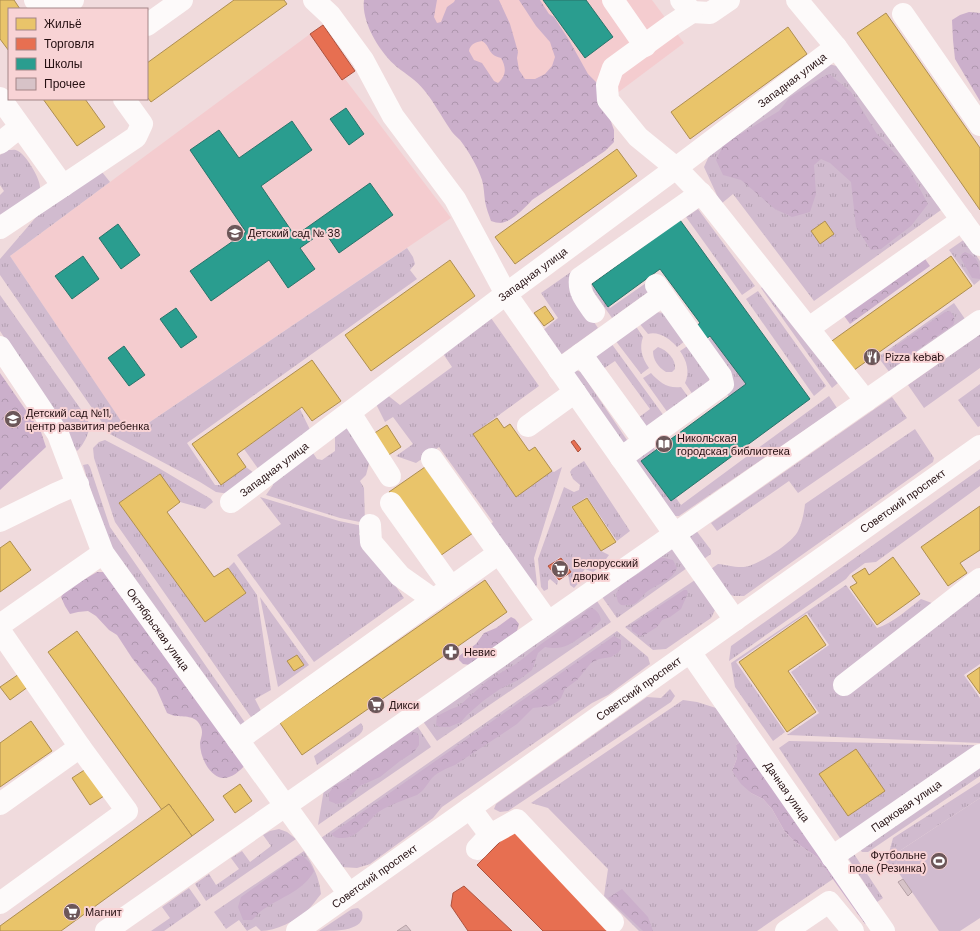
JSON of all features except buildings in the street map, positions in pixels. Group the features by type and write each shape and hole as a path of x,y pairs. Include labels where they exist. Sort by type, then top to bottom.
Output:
{"street":[{"path":"35,0 47,8"},
{"path":"62,8 73,0"},
{"path":"148,24 182,0"},
{"path":"314,0 330,15 362,60 393,116 455,199 506,294 735,620"},
{"path":"613,0 644,46"},
{"path":"729,0 710,13 686,6 644,46 613,68 607,85 608,100 638,137 676,168 700,193 866,401"},
{"path":"797,0 836,47 980,245"},
{"path":"903,14 980,125"},
{"name":"Западная улица","path":"231,502 836,47"},
{"path":"0,98 62,186"},
{"path":"0,228 136,137 142,124 125,100"},
{"path":"0,143 20,127"},
{"path":"594,312 584,299 579,286 580,278 700,193"},
{"path":"809,328 962,220"},
{"path":"559,370 660,290 721,376 723,384 621,458"},
{"path":"106,931 980,321"},
{"name":"Октябрьская улица","path":"0,347 58,434 104,553 349,894"},
{"path":"581,354 644,441"},
{"path":"528,426 575,392"},
{"path":"350,413 390,476"},
{"name":"Советский проспект","path":"297,931 980,446"},
{"path":"432,459 548,622"},
{"path":"0,521 78,484"},
{"path":"391,503 452,587"},
{"path":"370,525 371,542 400,576 434,600"},
{"path":"0,625 104,553"},
{"path":"238,740 499,553"},
{"path":"844,685 980,580"},
{"path":"0,631 80,747 127,810 0,903"},
{"name":"Дачная улица","path":"690,652 832,857 877,929"},
{"path":"0,804 80,747"},
{"name":"Парковая улица","path":"832,857 980,755"},
{"path":"470,808 484,842 517,820 614,922"},
{"path":"786,931 829,902 853,931"}],"shaded area":[{"path":"387,0 652,0 684,43 608,100 509,170"},
{"name":"Детский сад № 38","path":"310,34 342,80 345,79 451,218 144,426 121,422 10,256"}],"green space":[{"path":"364,0 437,0 434,17 437,23 441,22 447,7 455,0 499,0 510,24 518,52 517,58 519,70 525,79 535,79 545,74 552,66 555,57 550,42 536,26 519,0 540,0 549,14 554,17 569,40 588,74 597,83 614,130 614,142 605,151 532,200 522,211 509,220 501,223 491,221 485,204 482,180 470,154 451,130 424,90 384,54 369,27 364,9","holes":["482,41 493,55 501,58 504,65 505,71 503,77 498,83 494,81 482,63 474,60 469,51 472,45"]},
{"path":"969,12 980,13 980,101 955,59 952,20"},
{"path":"825,63 844,68 941,210 814,301 733,194 721,204 704,167 713,147"},
{"path":"829,74 851,92 877,134 909,169 928,204 911,226 881,249 871,250 856,227 851,182 830,163 821,159 814,165 816,194 810,212 792,217 775,209 741,180 723,175 716,160 724,144 779,111 790,97"},
{"path":"8,150 17,150 25,157 35,173 40,188 38,193 0,222 0,195 4,191 0,185 0,155"},
{"path":"102,172 110,182 10,256 121,421 144,426 407,248 413,257 415,264 410,270 417,279 187,443 215,485 221,485 246,467 258,476 229,494 216,492 110,434 0,275 0,259 37,216"},
{"path":"682,194 579,276 579,300 598,328 559,356 542,331 558,318 541,293"},
{"path":"698,209 755,286 742,295 686,217"},
{"path":"965,239 980,261 980,280 974,285 949,250"},
{"path":"965,252 973,256 978,262 980,279 972,278 960,257"},
{"path":"923,256 930,266 850,324 842,313"},
{"path":"646,283 651,290 612,318 593,291 592,285 610,308"},
{"path":"768,283 838,383 832,388 761,288"},
{"path":"758,291 826,386 814,396 746,299"},
{"path":"0,295 87,418 89,423 88,434 77,451 0,331"},
{"path":"954,303 965,319 890,373 878,357"},
{"path":"950,311 954,318 953,325 906,358 898,361 891,358 889,355 893,348 945,312"},
{"path":"656,312 664,313 685,341 677,347 664,336 652,333 648,334 639,323"},
{"path":"491,318 539,386 473,434 554,472 562,467 534,558 537,584 534,597 486,528 493,522 439,447 416,463 396,456 413,444 393,417 385,422 376,404 386,394 400,405 452,367 442,352"},
{"path":"635,325 643,337 641,345 642,353 649,368 641,374 615,340"},
{"path":"980,334 980,368 924,408 908,385"},
{"path":"711,337 746,384 729,397 703,343"},
{"path":"611,343 664,416 649,427 645,427 638,418 650,409 615,361 603,369 596,363 596,354"},
{"path":"689,345 709,378 709,381 693,395 685,383 687,379 687,367 680,351"},
{"path":"658,347 665,350 672,358 675,369 672,372 666,372 656,363 653,351"},
{"path":"573,369 581,372 627,440 628,443 625,447 570,371"},
{"name":"Детский сад №11, центр развития ребенка","path":"0,373 41,432 46,447 0,490"},
{"path":"651,373 668,386 681,387 689,398 668,413 643,378"},
{"path":"980,384 980,426 978,427 958,400"},
{"path":"829,396 837,408 679,516 675,516 633,462 653,447 655,450 641,461 671,501 676,498 681,505"},
{"path":"892,397 907,418 798,493 789,481 717,531 711,523"},
{"path":"300,409 313,436 262,474 244,449"},
{"path":"348,425 370,460 366,475 360,481 364,488 365,523 340,518 266,495 273,485 272,482 311,450 317,459 322,460 335,451 335,436"},
{"path":"915,429 934,458 933,462 744,596 734,596 728,594 708,571 718,564 738,567 749,566 776,552 795,536 801,525 805,504"},
{"path":"105,440 157,467 211,499 213,502 205,509 180,502 159,474 119,503 205,622 246,593 228,568 234,562 257,595 271,690 255,699 263,715 253,720 115,522 94,458 93,448 99,442"},
{"path":"584,461 630,531 617,541 587,497 571,507 601,551 609,555 601,566 593,572 585,569 581,574 583,578 574,588 570,585 568,574 571,571 560,557 548,566 558,581 557,585 550,579 548,581 548,589 544,591 541,587 538,559 564,487 574,492 579,490 580,485 573,479 570,472"},
{"path":"88,464 110,527 246,724 244,730 109,548 83,465"},
{"path":"980,469 980,486 876,562 865,563 850,574 846,579 729,661 731,646"},
{"path":"260,497 339,521 363,526 359,534 404,598 314,662 237,555 281,524"},
{"path":"695,529 711,550 711,554 701,561 692,547 689,533"},
{"path":"667,548 673,549 687,568 617,618 600,594"},
{"path":"660,557 673,560 677,568 672,576 648,591 634,604 621,605 618,602 616,594 622,583 625,580 637,575"},
{"path":"97,572 107,572 245,765 241,770 225,778 217,776 213,773 209,769 201,754 200,743 202,730 198,722 192,718 175,716 167,713 156,688 132,658 117,635 109,630 96,616 88,611 70,614 61,597 66,590"},
{"path":"695,580 715,610 711,618 666,649 653,650 625,627"},
{"path":"846,585 877,628 895,619 921,599 940,606 980,589 980,664 964,675 980,698 980,743 787,735 819,713 791,672 829,645 807,613 736,662 785,732 773,741 735,687 731,663"},
{"path":"684,590 687,590 688,593 681,609 670,617 662,620 657,627 646,634 640,636 632,631 631,625"},
{"path":"260,597 309,665 278,687"},
{"path":"595,598 611,622 437,741 422,720"},
{"path":"591,608 598,612 601,620 592,629 565,646 556,648 545,647 538,653 532,670 483,701 461,722 449,727 440,727 436,725 437,716 459,706 488,680 516,664 567,624 579,618"},
{"path":"511,617 519,624 517,631 470,665 463,664 459,660 459,656 476,644 484,633 496,628"},
{"path":"617,631 648,657 650,664 608,695 592,703 442,807 433,818 370,864 357,868 341,867 321,838"},
{"path":"614,636 621,640 621,649 618,653 611,657 599,659 591,663 577,680 565,689 558,701 550,706 533,708 517,724 455,765 437,774 417,795 393,804 380,811 353,835 339,838 331,834"},
{"path":"670,689 675,696 671,702 508,811 500,812 494,809 496,804 647,697 661,698"},
{"path":"683,700 697,702 716,708 742,741 736,745 737,758 732,771 751,793 763,799 772,809 785,832 795,842 817,857 833,879 757,931 639,931 604,896 608,869 548,808 531,803"},
{"path":"361,723 363,729 359,735 317,765 314,756"},
{"path":"416,724 431,747 318,825 324,789"},
{"path":"412,732 417,733 419,736 419,745 414,752 380,777 360,786 345,802 337,804 329,801 329,793 334,786 348,779 364,764"},
{"path":"742,741 868,922 865,924 817,857 795,842 785,832 772,809 763,799 751,793 741,784 732,771 737,758 736,745"},
{"path":"789,741 974,745 975,749 842,841 779,748"},
{"path":"980,763 980,776 868,852 862,852 858,847"},
{"path":"980,782 980,798 898,852 896,869 884,871 893,838"},
{"name":"Футбольне поле (Резинка)","path":"980,798 980,918 960,931 939,931 896,869 898,852"},
{"path":"279,829 287,832 296,839 206,901 195,884 209,874 216,885 239,869 231,858 242,851 250,862 271,846 263,835 270,831"},
{"path":"304,851 315,871 321,894 307,911 291,922 267,931 261,931 256,926 247,931 239,920 226,929 214,912"},
{"path":"854,854 883,898 877,902 848,858"},
{"path":"298,856 303,856 309,862 314,871 310,878 293,892 265,908 252,920 243,920 238,907 241,897"},
{"path":"189,888 201,905 164,931 151,931 170,918 162,907"},
{"path":"622,889 648,917 653,931 643,931 608,898"},
{"path":"358,908 362,912 362,918 360,923 355,926 349,929 319,931 352,909"}],"place":[{"name":"Детский сад № 38","path":"235,233"},
{"name":"Pizza kebab","path":"872,357"},
{"name":"Детский сад №11, центр развития ребенка","path":"13,419"},
{"name":"Никольская городская библиотека","path":"664,444"},
{"name":"Белорусский дворик","path":"560,569"},
{"name":"Невис","path":"451,652"},
{"name":"Дикси","path":"376,705"},
{"name":"Футбольне поле (Резинка)","path":"939,861"},
{"name":"Магнит","path":"72,912"}]}
